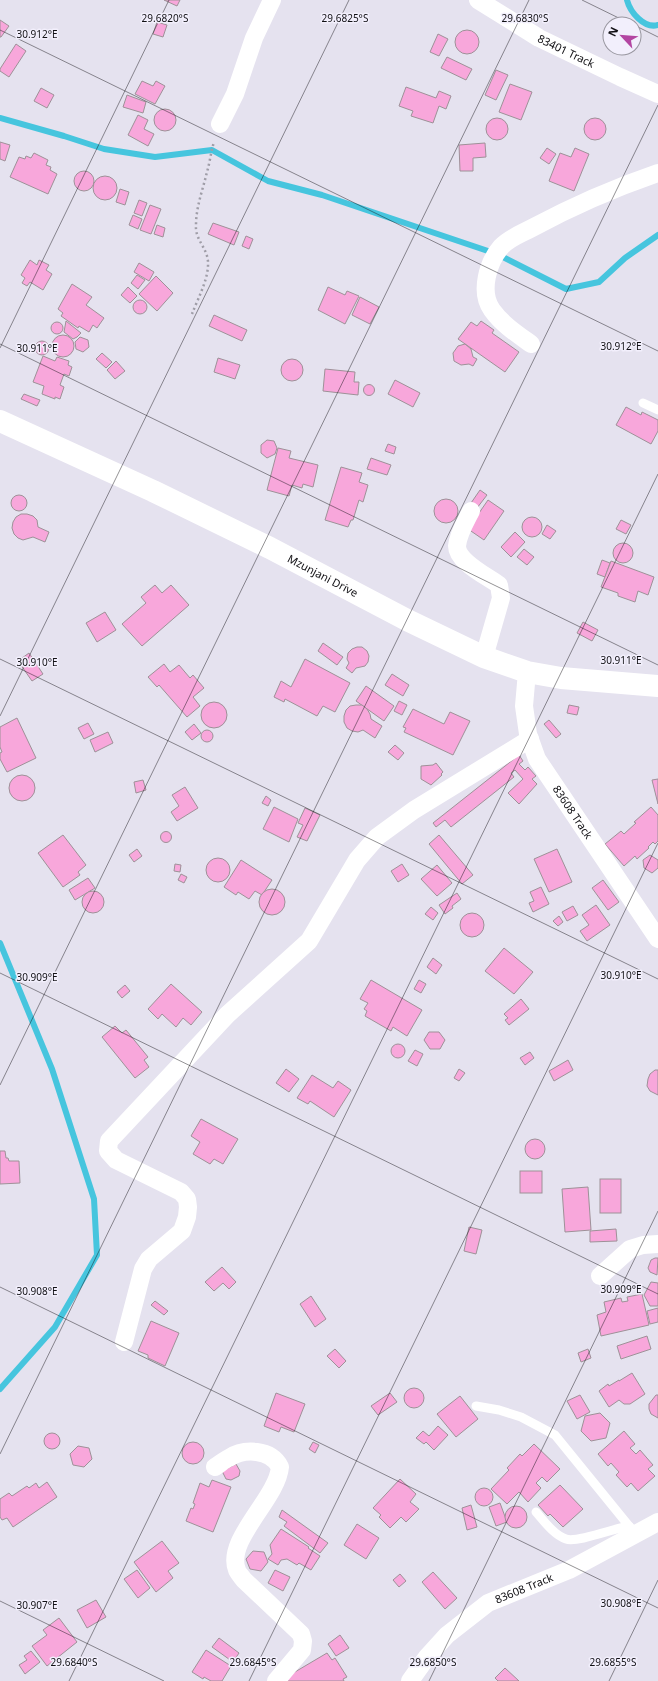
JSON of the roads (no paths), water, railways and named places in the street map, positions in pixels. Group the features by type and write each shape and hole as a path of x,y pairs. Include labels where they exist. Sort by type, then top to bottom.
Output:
{"main road":[{"name":"Mzunjani Drive","path":"0,421 277,552 407,620 484,657 527,672 560,678 658,686"}],"street":[{"path":"220,124 235,94 254,38 272,0"},
{"name":"83401 Track","path":"478,0 539,38 620,78 658,94"},
{"path":"531,344 514,332 501,320 491,309 486,298 488,271 501,248 510,239 572,207 658,173"},
{"path":"471,511 460,535 457,545 458,554 464,562 498,585 501,598 484,657"},
{"name":"83608 Track","path":"527,672 524,706 530,739 538,759 658,938"},
{"path":"124,1342 143,1269 149,1258 182,1231 187,1217 188,1206 187,1199 181,1192 116,1160 108,1151 109,1141 227,1015 309,942 357,860 377,837 414,810 530,739"},
{"path":"600,1276 630,1249 643,1244 658,1244"},
{"path":"216,1467 230,1457 242,1453 253,1452 269,1455 274,1458 280,1467 277,1482 238,1543 236,1558 237,1569 244,1580 301,1634 303,1641 302,1650 276,1681"},
{"name":"83608 Track","path":"410,1681 427,1656 447,1635 488,1603 569,1570 633,1530 658,1522"}],"lane":[{"path":"643,403 658,410"},
{"path":"476,1406 499,1410 521,1417 555,1435 633,1530"},
{"path":"536,1512 559,1536 567,1539 596,1535 612,1529 633,1530"}],"waterway":[{"path":"627,0 631,10 638,18 653,26 658,25"},
{"path":"0,118 104,149 155,157 212,150 268,181 322,195 497,254 566,289 599,282 625,258 658,235"},
{"path":"0,943 52,1069 94,1199 97,1255 55,1327 0,1389"}]}
